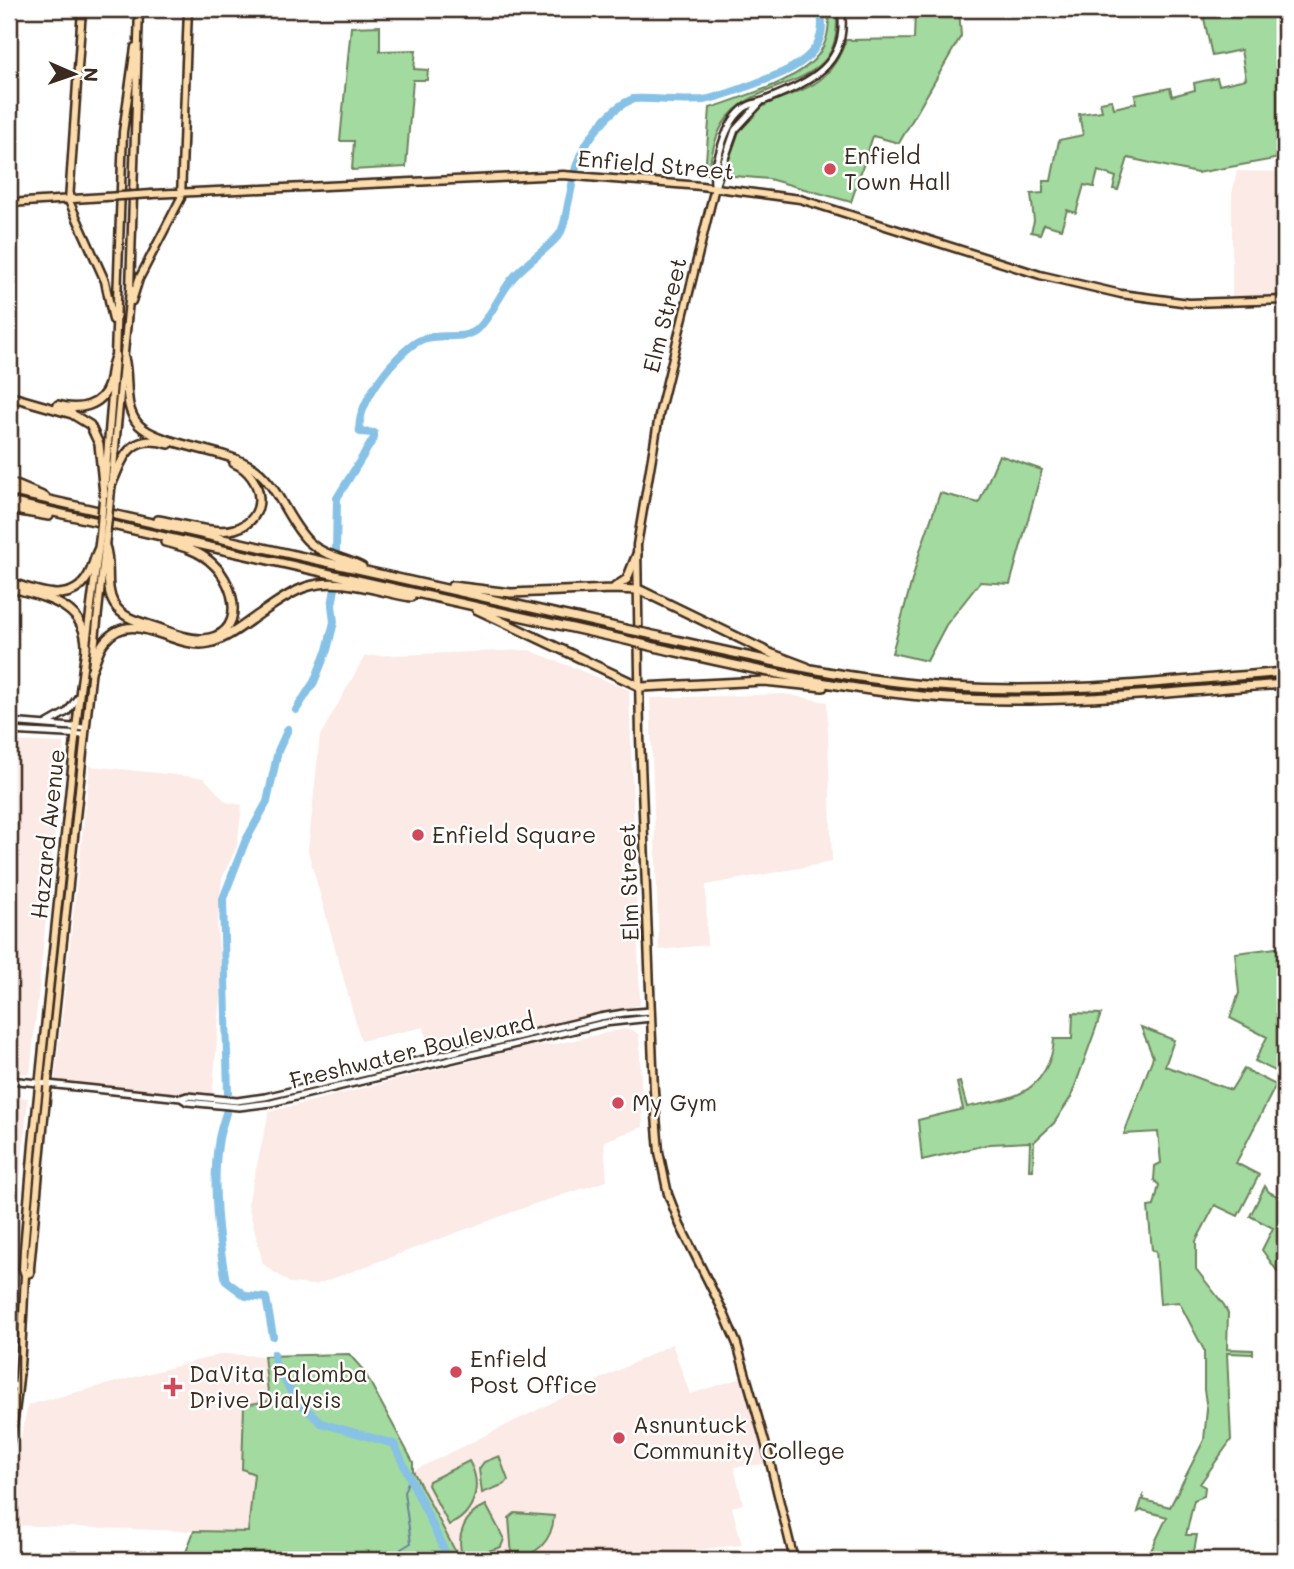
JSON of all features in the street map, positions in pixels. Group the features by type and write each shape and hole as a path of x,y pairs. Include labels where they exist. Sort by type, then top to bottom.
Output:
{"highway":[{"path":"9,394 65,407 85,407 98,400 106,391 115,357"},
{"path":"124,358 131,410 143,428 159,436 253,467 267,481 298,529 312,545 368,571"},
{"path":"9,394 72,414 90,425 99,444 106,498"},
{"path":"111,486 126,452 138,444 153,441 237,465 251,474 257,485 257,510 249,521 236,529 221,530 152,519 139,520"},
{"path":"9,482 48,499"},
{"path":"9,491 810,670 891,682 1003,689 1072,688 1285,672"},
{"path":"9,502 834,685 930,697 1024,700 1081,699 1285,684"},
{"path":"9,509 62,519 75,517"},
{"path":"101,548 111,596 125,615 138,622 196,639 209,638 222,631 230,622 234,606 232,591 223,575 199,554 156,540 145,533"},
{"path":"9,585 49,594 66,593 86,580 101,548"},
{"path":"612,589 626,580 636,554"},
{"path":"91,671 104,642 121,630 136,627 193,644 210,643 294,592 309,586 335,584 409,597 425,596"},
{"path":"9,585 70,610 81,624 86,647"},
{"path":"437,587 451,586 511,593 636,589 810,670"},
{"path":"471,606 639,687 760,681 817,687 834,685"}],"main road":[{"path":"82,9 69,200 105,281 116,332"},
{"path":"106,498 111,486 128,316 139,9"},
{"path":"128,316 139,279 180,203 188,9"},
{"path":"101,548 115,357 122,132 138,31"},
{"name":"Enfield Street","path":"9,203 182,192 581,175 773,194 821,204 1040,275 1121,294 1189,303 1285,300"},
{"name":"Elm Street","path":"715,187 660,410 636,554 657,1135 666,1188 680,1225 737,1344 794,1560"},
{"name":"Hazard Avenue","path":"25,1275 30,1273 52,962 80,691 101,548"},
{"name":"Hazard Avenue","path":"9,1446 17,1387 27,1204 60,963 91,671 101,548"},
{"path":"65,836 74,836"},
{"path":"52,962 60,963"},
{"path":"27,1204 34,1221"}],"street":[{"path":"715,187 735,130 761,102 802,85 824,69 838,43 842,28 841,9"},
{"path":"46,724 67,712 80,691"},
{"path":"9,722 46,724 85,731"},
{"path":"9,730 76,730"},
{"name":"Freshwater Boulevard","path":"9,1080 246,1107 436,1055 608,1015 651,1015"},
{"name":"Freshwater Boulevard","path":"314,1089 438,1063 604,1023 651,1015"},
{"path":"436,1055 438,1063"},
{"path":"9,1387 17,1387"}],"shaded area":[{"path":"1237,171 1285,172 1285,295 1232,298 1232,194"},
{"path":"529,650 629,690 640,1005 429,1053 424,1027 361,1041 308,851 320,736 365,656"},
{"path":"785,694 827,702 832,862 706,885 707,945 659,950 650,698"},
{"path":"9,741 64,743 30,1074 9,1072"},
{"path":"90,766 204,778 226,802 242,805 237,846 222,878 217,927 222,983 212,1098 55,1081"},
{"path":"624,1029 633,1030 639,1035 643,1127 604,1141 607,1181 534,1204 315,1285 290,1283 263,1264 248,1204 269,1112 532,1046 556,1044"},
{"path":"9,1096 28,1098 14,1243 9,1245"},
{"name":"Asnuntuck Community College","path":"672,1344 690,1394 742,1378 766,1464 734,1467 743,1504 732,1507 742,1545 595,1560 460,1560 413,1471"},
{"path":"223,1354 264,1356 269,1402 245,1405 254,1474 248,1533 9,1525 9,1491 28,1405"}],"green space":[{"path":"828,9 836,9 836,35 829,54 817,68 747,101 731,114 718,134 708,174 705,174 710,108 767,88 805,68 821,50 826,38"},
{"path":"959,9 961,36 899,143 873,136 851,202 769,179 723,175 732,142 741,125 754,112 811,86 824,76 836,61 846,40 914,39 915,12"},
{"path":"1202,9 1285,9 1285,157 1197,173 1128,158 1118,190 1113,189 1116,177 1098,171 1094,187 1084,185 1076,213 1067,210 1061,229 1044,224 1040,234 1031,232 1034,221 1031,194 1043,193 1043,181 1051,181 1059,140 1083,135 1079,114 1102,111 1100,102 1112,100 1114,108 1136,103 1135,95 1170,88 1172,96 1195,90 1194,83 1217,78 1219,85 1246,79 1241,50 1212,56"},
{"path":"380,26 380,51 416,50 414,69 428,70 427,80 413,80 406,167 352,170 354,141 340,141 351,27"},
{"path":"999,455 1042,470 1010,584 980,582 946,625 927,661 892,653 920,551 940,493 979,503"},
{"path":"1284,947 1285,1066 1281,1074 1255,1061 1267,1037 1230,1018 1239,993 1235,953"},
{"path":"1073,1013 1101,1014 1071,1097 1054,1123 1034,1142 1033,1170 1029,1170 1030,1142 990,1144 922,1160 918,1120 963,1109 957,1083 960,1082 967,1107 1009,1098 1028,1089 1045,1070 1054,1039 1072,1039"},
{"path":"1141,1027 1174,1040 1165,1066 1231,1090 1244,1069 1276,1085 1236,1163 1259,1175 1238,1216 1215,1205 1196,1241 1196,1269 1228,1313 1227,1349 1253,1350 1253,1354 1227,1353 1231,1440 1200,1484 1205,1487 1204,1496 1194,1500 1186,1535 1197,1535 1193,1557 1147,1559 1167,1517 1142,1510 1138,1512 1143,1496 1144,1500 1170,1507 1204,1440 1207,1409 1204,1350 1179,1302 1160,1304 1156,1251 1152,1250 1148,1207 1154,1206 1159,1185 1154,1180 1155,1166 1161,1163 1158,1132 1124,1134 1153,1057"},
{"path":"1265,1186 1269,1192 1285,1200 1285,1282 1262,1250 1273,1228 1250,1216"},
{"path":"349,1354 364,1371 413,1462 413,1471 460,1560 183,1560 194,1531 248,1532 254,1474 242,1469 244,1405 269,1401 264,1356"},
{"path":"499,1456 508,1480 505,1484 482,1493 479,1469 484,1462"},
{"path":"469,1461 475,1480 474,1498 465,1514 449,1525 428,1485 429,1481"},
{"path":"486,1505 504,1539 501,1547 463,1559 460,1542 463,1527 472,1514"},
{"path":"515,1513 554,1516 550,1533 542,1546 529,1554 512,1557 509,1518"}],"waterway":[{"path":"336,552 337,498 374,438 374,433 360,432 360,421 371,393 391,365 413,344 430,337 467,335 479,328 512,279 559,235 579,158 606,118 633,99 710,99 793,67 814,50 820,39 820,9"},
{"path":"296,710 314,682 327,650 334,622 332,605 335,589"},
{"path":"228,1094 223,899 245,842 267,802 278,751 288,729"},
{"path":"226,1113 216,1161 218,1231 226,1281 246,1296 266,1298 273,1336"},
{"path":"274,1354 275,1364 295,1398 321,1423 394,1444 449,1560"},
{"path":"408,1560 401,1549 411,1543 404,1492 410,1477"}],"place":[{"name":"Enfield Town Hall","path":"830,169"},
{"name":"Enfield Square","path":"418,835"},
{"name":"My Gym","path":"618,1103"},
{"name":"Enfield Post Office","path":"456,1372"},
{"name":"DaVita Palomba Drive Dialysis","path":"173,1387"},
{"name":"Asnuntuck Community College","path":"619,1438"}]}
